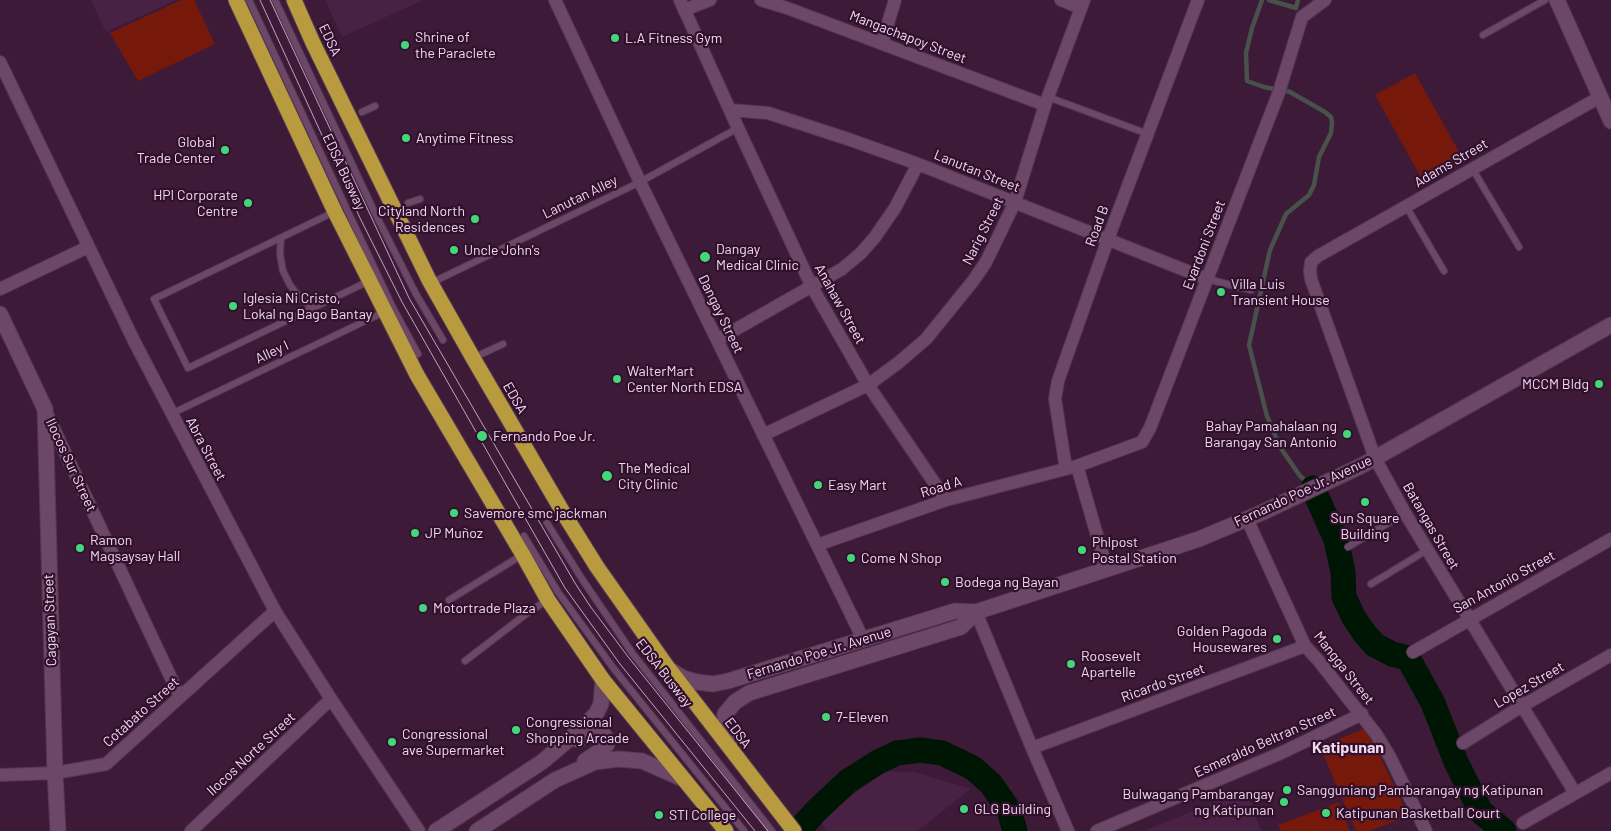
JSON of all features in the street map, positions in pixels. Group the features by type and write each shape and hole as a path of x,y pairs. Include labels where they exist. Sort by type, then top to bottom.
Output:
{"highway":[{"path":"236,0 335,212 417,376 548,600 603,680 683,779 732,827"},
{"name":"EDSA","path":"294,0 317,51 431,283 473,358 593,559 666,665 794,831"}],"main road":[{"path":"1558,0 1611,121"},
{"name":"Ilocos Sur Street","path":"0,314 45,409"},
{"name":"Fernando Poe Jr. Avenue","path":"666,665 683,678 713,684 955,611 976,612 1199,539 1361,466 1611,325"},
{"name":"Cagayan Street","path":"45,409 58,831"},
{"name":"Fernando Poe Jr. Avenue","path":"732,751 724,729 724,718 730,707 744,696 961,627 976,612"},
{"path":"542,762 596,714 602,699 603,680"},
{"path":"436,831 590,732 599,731 605,735 607,744 602,750 477,831"},
{"path":"555,780 595,762 618,759 642,761 683,779"}],"street":[{"name":"Dangay Street","path":"555,0 640,182 863,639"},
{"path":"682,5 710,0"},
{"name":"Mangachapoy Street","path":"761,0 1047,101"},
{"path":"882,43 895,0"},
{"path":"1061,0 1082,4"},
{"name":"Road B","path":"1107,570 1072,467 1055,399 1058,381 1108,239 1198,0"},
{"name":"Evardoni Street","path":"1072,467 1142,442 1150,428 1280,90 1302,17 1325,0"},
{"name":"Narig Street","path":"763,435 868,385 898,363 926,339 973,281 986,262 1015,202 1047,101 1082,4"},
{"name":"Anahaw Street","path":"682,5 812,287 868,385 946,500"},
{"name":"Abra Street","path":"0,62 88,247 171,414 275,611 331,699 420,831"},
{"name":"Adams Street","path":"1318,256 1600,96"},
{"name":"Lanutan Street","path":"730,110 768,113 918,164 1206,279"},
{"path":"717,340 842,269 861,253 875,237 895,208 918,164"},
{"path":"0,289 88,247"},
{"name":"Batangas Street","path":"1318,256 1311,262 1311,279 1375,458 1427,550 1575,793"},
{"name":"Ilocos Sur Street","path":"45,409 180,697"},
{"name":"Road A","path":"817,545 946,500 1072,467"},
{"name":"Mangga Street","path":"1247,518 1306,646 1362,714 1390,757 1426,831"},
{"name":"San Antonio Street","path":"1413,652 1611,539"},
{"name":"Cotabato Street","path":"0,775 55,773 106,764 275,611"},
{"path":"976,612 1068,831"},
{"name":"Ricardo Street","path":"1032,748 1306,646"},
{"name":"Lopez Street","path":"1462,743 1611,655"},
{"name":"Ilocos Norte Street","path":"191,831 331,699"},
{"name":"Esmeraldo Beltran Street","path":"1097,831 1281,753 1362,714"},
{"path":"1523,823 1611,773"}],"lane":[{"name":"EDSA Busway","path":"249,0 389,299 418,354"},
{"name":"EDSA Busway","path":"275,0 374,213 442,340"},
{"path":"1482,35 1545,0"},
{"name":"Mangachapoy Street","path":"1047,101 1148,134"},
{"path":"362,112 375,106"},
{"name":"Lanutan Alley","path":"431,283 515,238 640,182 738,128"},
{"path":"1472,168 1519,247"},
{"path":"408,203 420,198"},
{"path":"1406,206 1444,271"},
{"path":"335,212 154,299 188,368 369,281"},
{"path":"281,238 280,254 283,271 300,298 313,308"},
{"path":"1206,279 1251,290"},
{"name":"Alley I","path":"171,414 384,312"},
{"path":"473,358 503,344"},
{"path":"1348,547 1405,513"},
{"name":"EDSA Busway","path":"547,523 633,654 772,831"},
{"path":"524,536 558,592 614,669 732,827 744,831"},
{"path":"1371,584 1427,550"},
{"path":"449,600 523,555"},
{"path":"465,661 530,611 548,600"}],"shaded area":[{"path":"91,0 176,0 106,32"},
{"path":"181,0 194,0 215,44 138,81 110,33"},
{"path":"325,0 423,0 342,37"},
{"path":"1415,73 1463,159 1423,181 1375,95"},
{"path":"1366,728 1409,816 1369,831 1356,831 1320,747"},
{"path":"883,772 915,772 971,789 917,831 827,831 820,820"},
{"path":"1246,789 1261,831 1144,831"},
{"name":"Katipunan Basketball Court","path":"1339,802 1350,831 1281,831 1278,825"}],"waterway":[{"path":"1262,0 1246,53 1247,81 1264,87 1290,92 1325,112 1331,117 1332,122 1331,133 1319,157 1314,185 1309,195 1286,214 1270,250 1249,345 1267,416 1280,447 1300,476 1310,485"},
{"path":"1269,0 1296,8 1298,0"},
{"path":"1313,488 1336,540 1343,572 1344,597 1354,618 1375,645 1392,654 1408,658 1433,703 1456,762 1481,812 1504,831"},
{"path":"798,831 848,781 878,762 897,753 920,750 942,753 973,768 991,784 1009,810 1015,831"}],"tram line":[{"path":"260,0 360,218 402,302 565,588 620,664 755,831"},
{"path":"270,0 409,298 575,583 629,658 768,831"}],"place":[{"name":"L.A Fitness Gym","path":"615,38"},
{"name":"Shrine of the Paraclete","path":"405,45"},
{"name":"Anytime Fitness","path":"406,138"},
{"name":"Global Trade Center","path":"225,150"},
{"name":"HPI Corporate Centre","path":"248,203"},
{"name":"Cityland North Residences","path":"475,219"},
{"name":"Uncle John's","path":"454,250"},
{"name":"Dangay Medical Clinic","path":"705,257"},
{"name":"Villa Luis Transient House","path":"1221,292"},
{"name":"Iglesia Ni Cristo, Lokal ng Bago Bantay","path":"233,306"},
{"name":"WalterMart Center North EDSA","path":"617,379"},
{"name":"MCCM Bldg","path":"1599,384"},
{"name":"Bahay Pamahalaan ng Barangay San Antonio","path":"1347,434"},
{"name":"Fernando Poe Jr.","path":"482,436"},
{"name":"The Medical City Clinic","path":"607,476"},
{"name":"Easy Mart","path":"818,485"},
{"name":"Sun Square Building","path":"1365,502"},
{"name":"Savemore smc jackman","path":"454,513"},
{"name":"JP Muñoz","path":"415,533"},
{"name":"Ramon Magsaysay Hall","path":"80,548"},
{"name":"Phlpost Postal Station","path":"1082,550"},
{"name":"Come N Shop","path":"851,558"},
{"name":"Bodega ng Bayan","path":"945,582"},
{"name":"Motortrade Plaza","path":"423,608"},
{"name":"Golden Pagoda Housewares","path":"1277,639"},
{"name":"Roosevelt Apartelle","path":"1071,664"},
{"name":"7-Eleven","path":"826,717"},
{"name":"Congressional Shopping Arcade","path":"516,730"},
{"name":"Congressional ave Supermarket","path":"392,742"},
{"name":"Sangguniang Pambarangay ng Katipunan","path":"1287,790"},
{"name":"Bulwagang Pambarangay ng Katipunan","path":"1284,802"},
{"name":"GLG Building","path":"964,809"},
{"name":"Katipunan Basketball Court","path":"1326,813"},
{"name":"STI College","path":"659,815"}],"district":[{"name":"Katipunan","path":"1348,748"}]}
